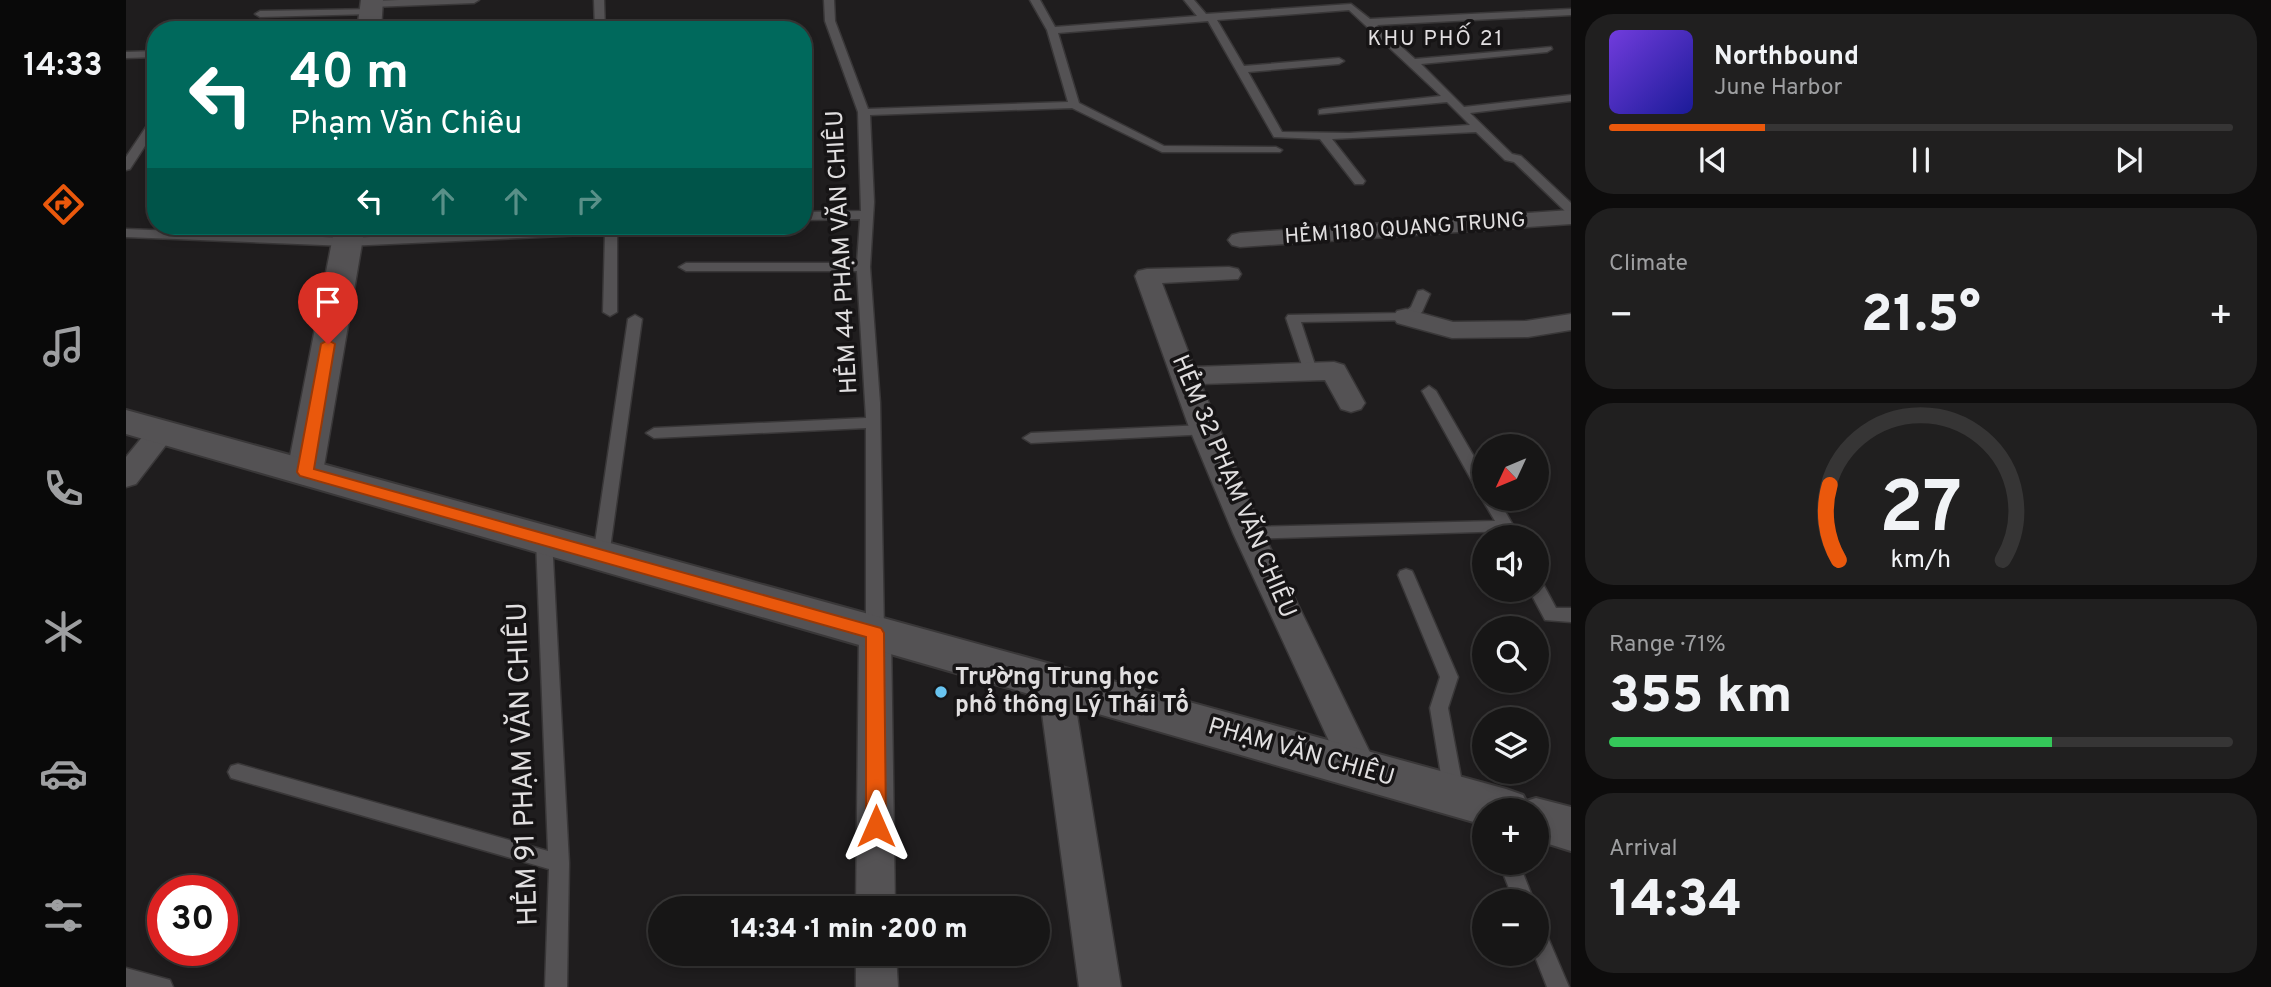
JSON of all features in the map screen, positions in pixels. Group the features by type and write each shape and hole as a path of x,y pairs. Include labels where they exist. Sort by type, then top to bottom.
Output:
{"main road":[{"name":"PHẠM VĂN CHIÊU","path":"144,427 1472,802"},
{"path":"1549,823 1571,829"}],"street":[{"name":"HẺM 1180 QUANG TRUNG","path":"1240,240 1571,217"},
{"path":"305,472 349,235"},
{"name":"HẺM 32 PHẠM VĂN CHIÊU","path":"1229,274 1147,276 1204,430 1248,533 1360,769"},
{"path":"1406,317 1452,330 1532,327 1571,322"},
{"path":"1183,376 1334,371 1351,403"},
{"path":"126,477 144,427"},
{"path":"875,633 876,896"},
{"path":"1055,684 1100,987"},
{"path":"876,966 877,987"}],"lane":[{"path":"260,15 371,11 474,0"},
{"path":"599,0 600,21"},
{"name":"HẺM 44 PHẠM VĂN CHIÊU","path":"829,0 830,21 864,113 868,202 863,267 873,423 875,633"},
{"path":"1035,0 1052,30 1074,105"},
{"path":"1189,0 1206,17 1278,135 1324,136 1480,128"},
{"path":"1052,30 1347,4 1413,62 1509,158 1517,158 1571,210"},
{"path":"1370,22 1571,12"},
{"path":"1413,62 1547,50"},
{"path":"126,55 147,54"},
{"path":"1240,70 1339,61"},
{"path":"1463,110 1571,98"},
{"path":"1323,112 1449,99"},
{"path":"864,113 1074,105 1163,149 1276,150"},
{"path":"126,166 147,134"},
{"path":"1324,136 1359,181"},
{"path":"812,216 865,215"},
{"path":"126,233 147,233"},
{"path":"610,312 611,235"},
{"path":"686,267 863,267"},
{"path":"1310,371 1293,318 1406,317 1417,309 1423,294"},
{"path":"601,555 635,319"},
{"path":"1429,391 1472,467"},
{"path":"654,433 873,423"},
{"path":"1031,438 1204,430"},
{"path":"1248,533 1472,532"},
{"name":"HẺM 91 PHẠM VĂN CHIÊU","path":"544,539 559,863 556,987"},
{"path":"1406,575 1450,677 1439,709 1480,798"},
{"path":"1544,602 1551,615 1571,615"},
{"path":"238,772 559,863"},
{"path":"1549,965 1558,987"},
{"path":"126,978 162,987"}],"place":[{"name":"Trường Trung học phổ thông Lý Thái Tổ","path":"941,692"}],"district":[{"name":"KHU PHỐ 21","path":"1436,39"}],"route":[{"path":"328,344 305,472 875,633 876,826"}]}
